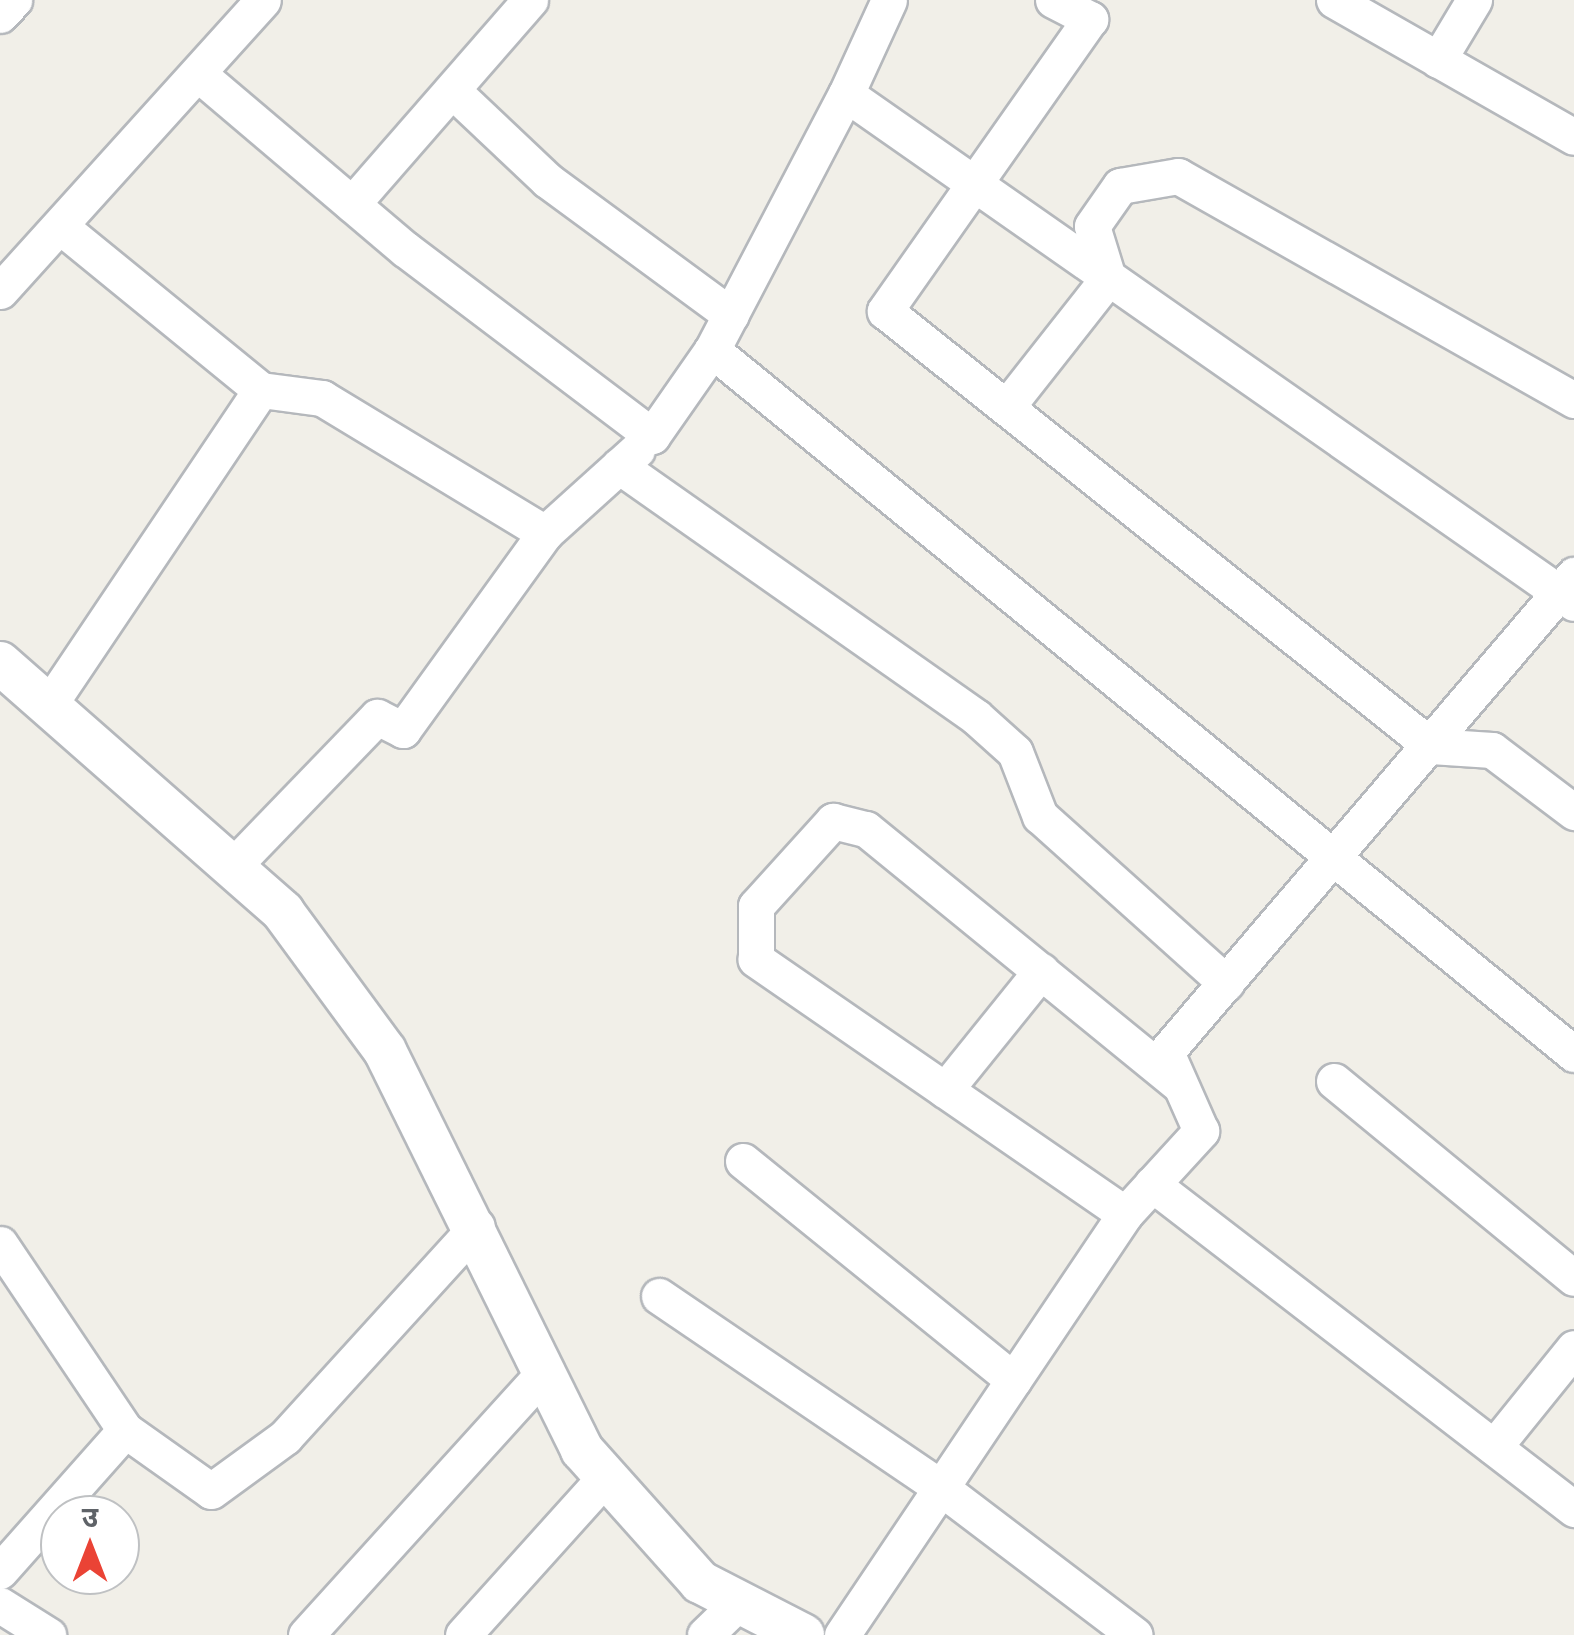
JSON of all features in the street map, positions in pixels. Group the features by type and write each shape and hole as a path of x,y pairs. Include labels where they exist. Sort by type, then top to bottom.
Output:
{"street":[{"path":"0,15 14,0"},
{"path":"0,291 202,78 263,0"},
{"path":"352,204 530,0"},
{"path":"232,866 378,718 403,730 545,533 652,436 712,350 846,94 890,0"},
{"path":"1052,0 1090,19 969,181 885,311 1009,404 1431,746 1492,750 1574,812"},
{"path":"1334,0 1574,137"},
{"path":"1438,60 1474,0"},
{"path":"202,78 352,204 652,436"},
{"path":"453,91 547,180 731,315"},
{"path":"842,1635 1124,1214 1202,1130 1166,1052 1569,590 1108,278 846,94"},
{"path":"1108,278 1092,226 1120,186 1178,176 1574,400"},
{"path":"61,227 260,390 322,398 545,533"},
{"path":"1009,404 1108,278"},
{"path":"712,350 1574,1054"},
{"path":"49,705 260,390"},
{"path":"619,466 976,717 1015,752 1040,816 1226,983"},
{"path":"0,663 283,912 385,1051 477,1226 582,1450 700,1582 803,1635"},
{"path":"1124,1214 756,959 756,906 833,821 866,829 1182,1086"},
{"path":"945,1090 1041,972"},
{"path":"1334,1081 1574,1278"},
{"path":"743,1161 1013,1380"},
{"path":"1152,1184 1574,1509"},
{"path":"0,1244 125,1430 211,1491 286,1437 477,1226"},
{"path":"658,1296 941,1488 1123,1631"},
{"path":"1494,1447 1574,1348"},
{"path":"306,1635 545,1371"},
{"path":"0,1571 125,1430"},
{"path":"463,1635 606,1476"},
{"path":"705,1635 738,1602"},
{"path":"0,1605 48,1635"}]}
